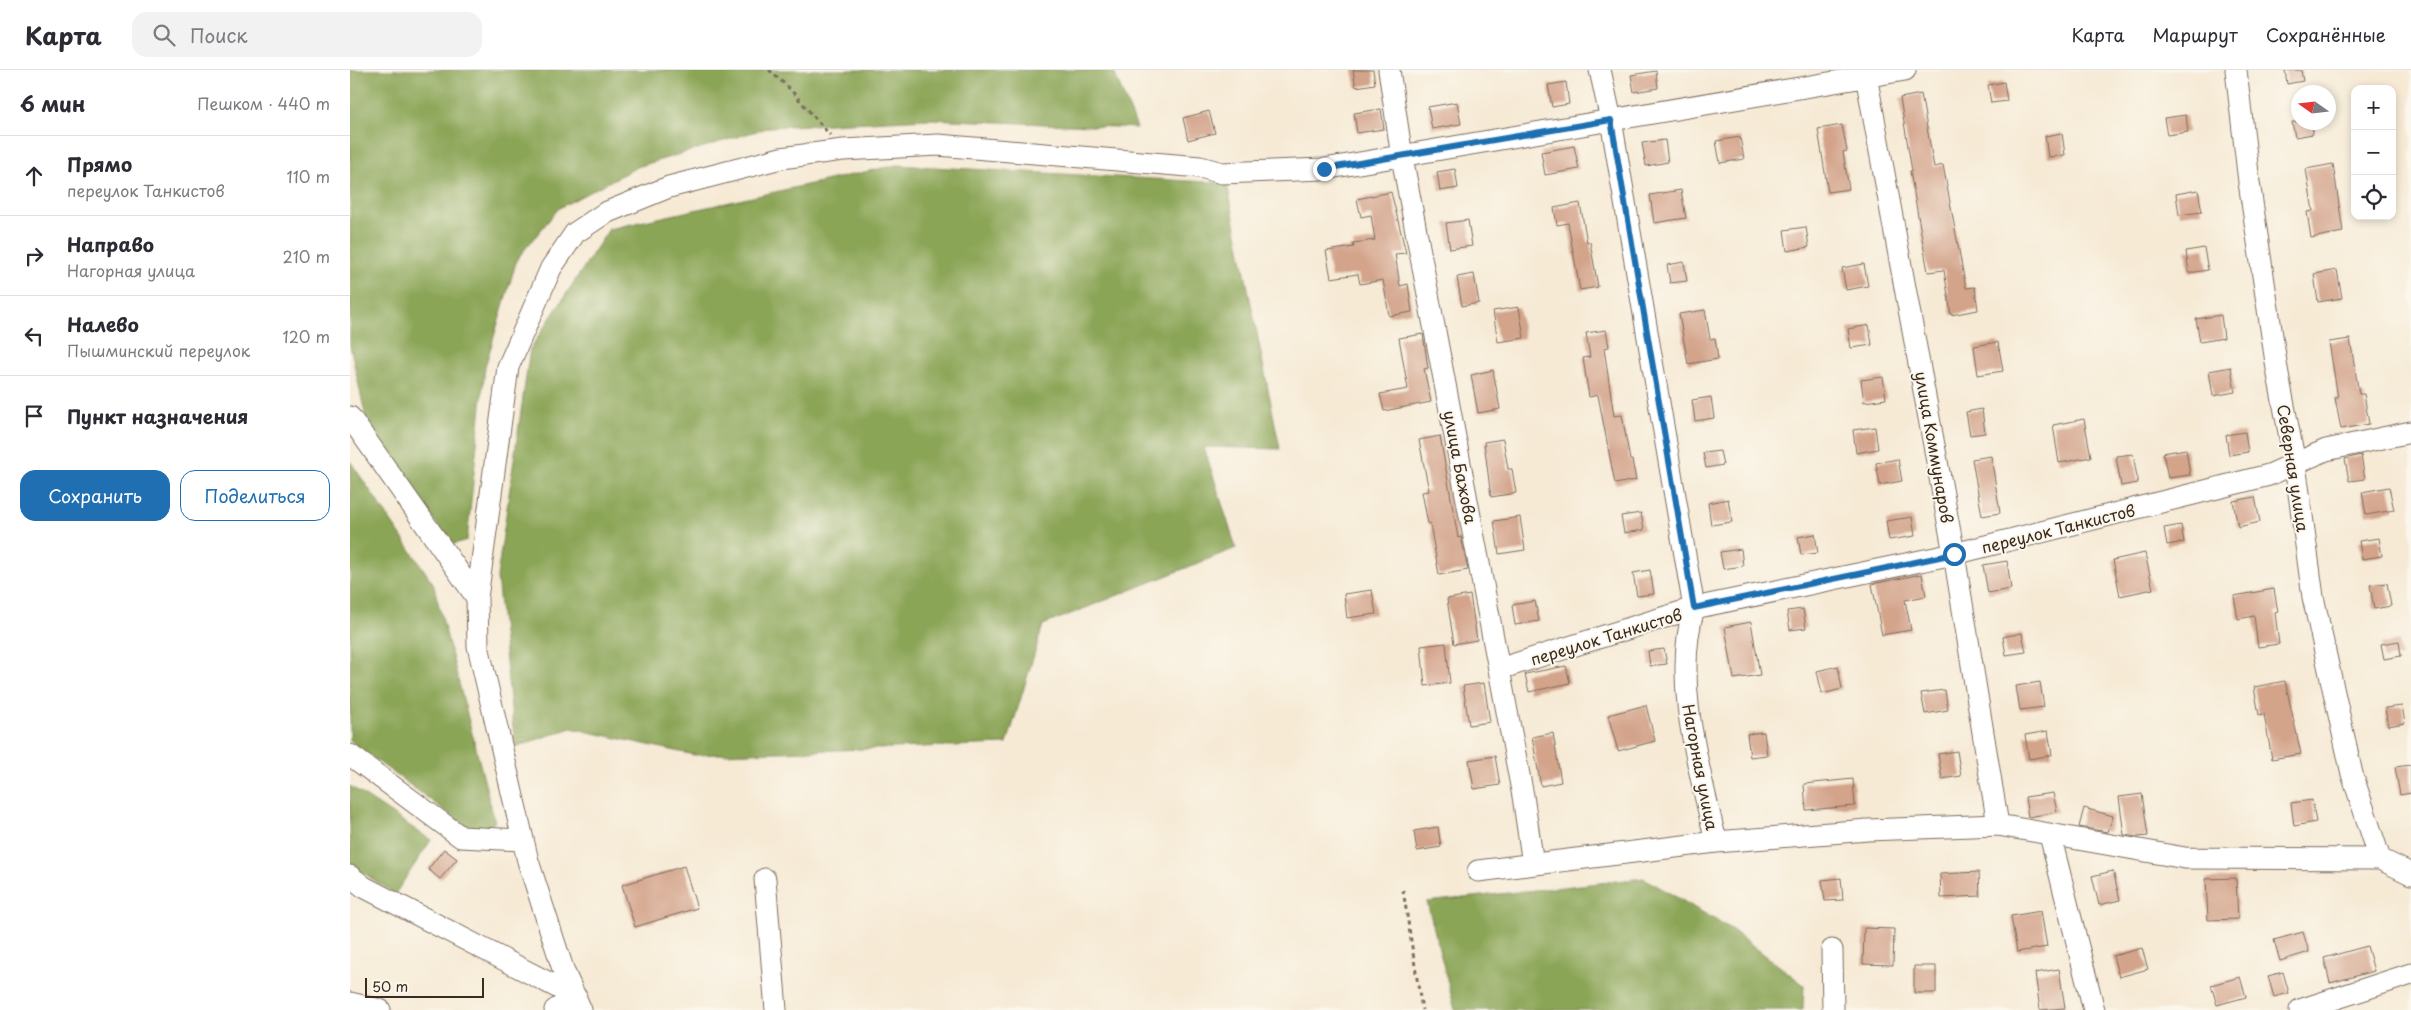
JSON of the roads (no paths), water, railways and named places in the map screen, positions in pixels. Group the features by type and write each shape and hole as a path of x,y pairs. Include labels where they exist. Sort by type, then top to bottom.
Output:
{"street":[{"name":"улица Бажова","path":"1389,70 1402,157 1534,864"},
{"name":"Нагорная улица","path":"1600,70 1611,120 1694,608 1688,629 1687,710 1716,842"},
{"path":"579,1004 564,972 543,912 523,840 478,646 476,598 508,367 551,268 575,233 605,213 669,187 781,158 843,150 938,145 1200,167 1222,173 1324,169 1611,120 1866,73 1905,70"},
{"name":"Северная улица","path":"2236,70 2249,182 2276,359 2295,464 2313,597 2352,774 2380,860"},
{"name":"улица Коммунаров","path":"1866,73 1954,554 1998,825"},
{"path":"350,417 476,598"},
{"name":"переулок Танкистов","path":"1499,669 1694,608 1954,554 2269,475 2326,450 2411,432"},
{"path":"350,755 461,838 523,840"},
{"path":"1478,871 1716,842 1868,830 1998,825 2185,858 2380,860 2411,874"},
{"path":"2050,835 2094,1010"},
{"path":"350,876 364,886 579,1004"},
{"path":"765,879 776,1010"},
{"path":"1832,950 1832,1010"},
{"path":"2300,1010 2411,974"},
{"path":"350,1004 380,1010"},
{"path":"555,1010 579,1004"}]}
